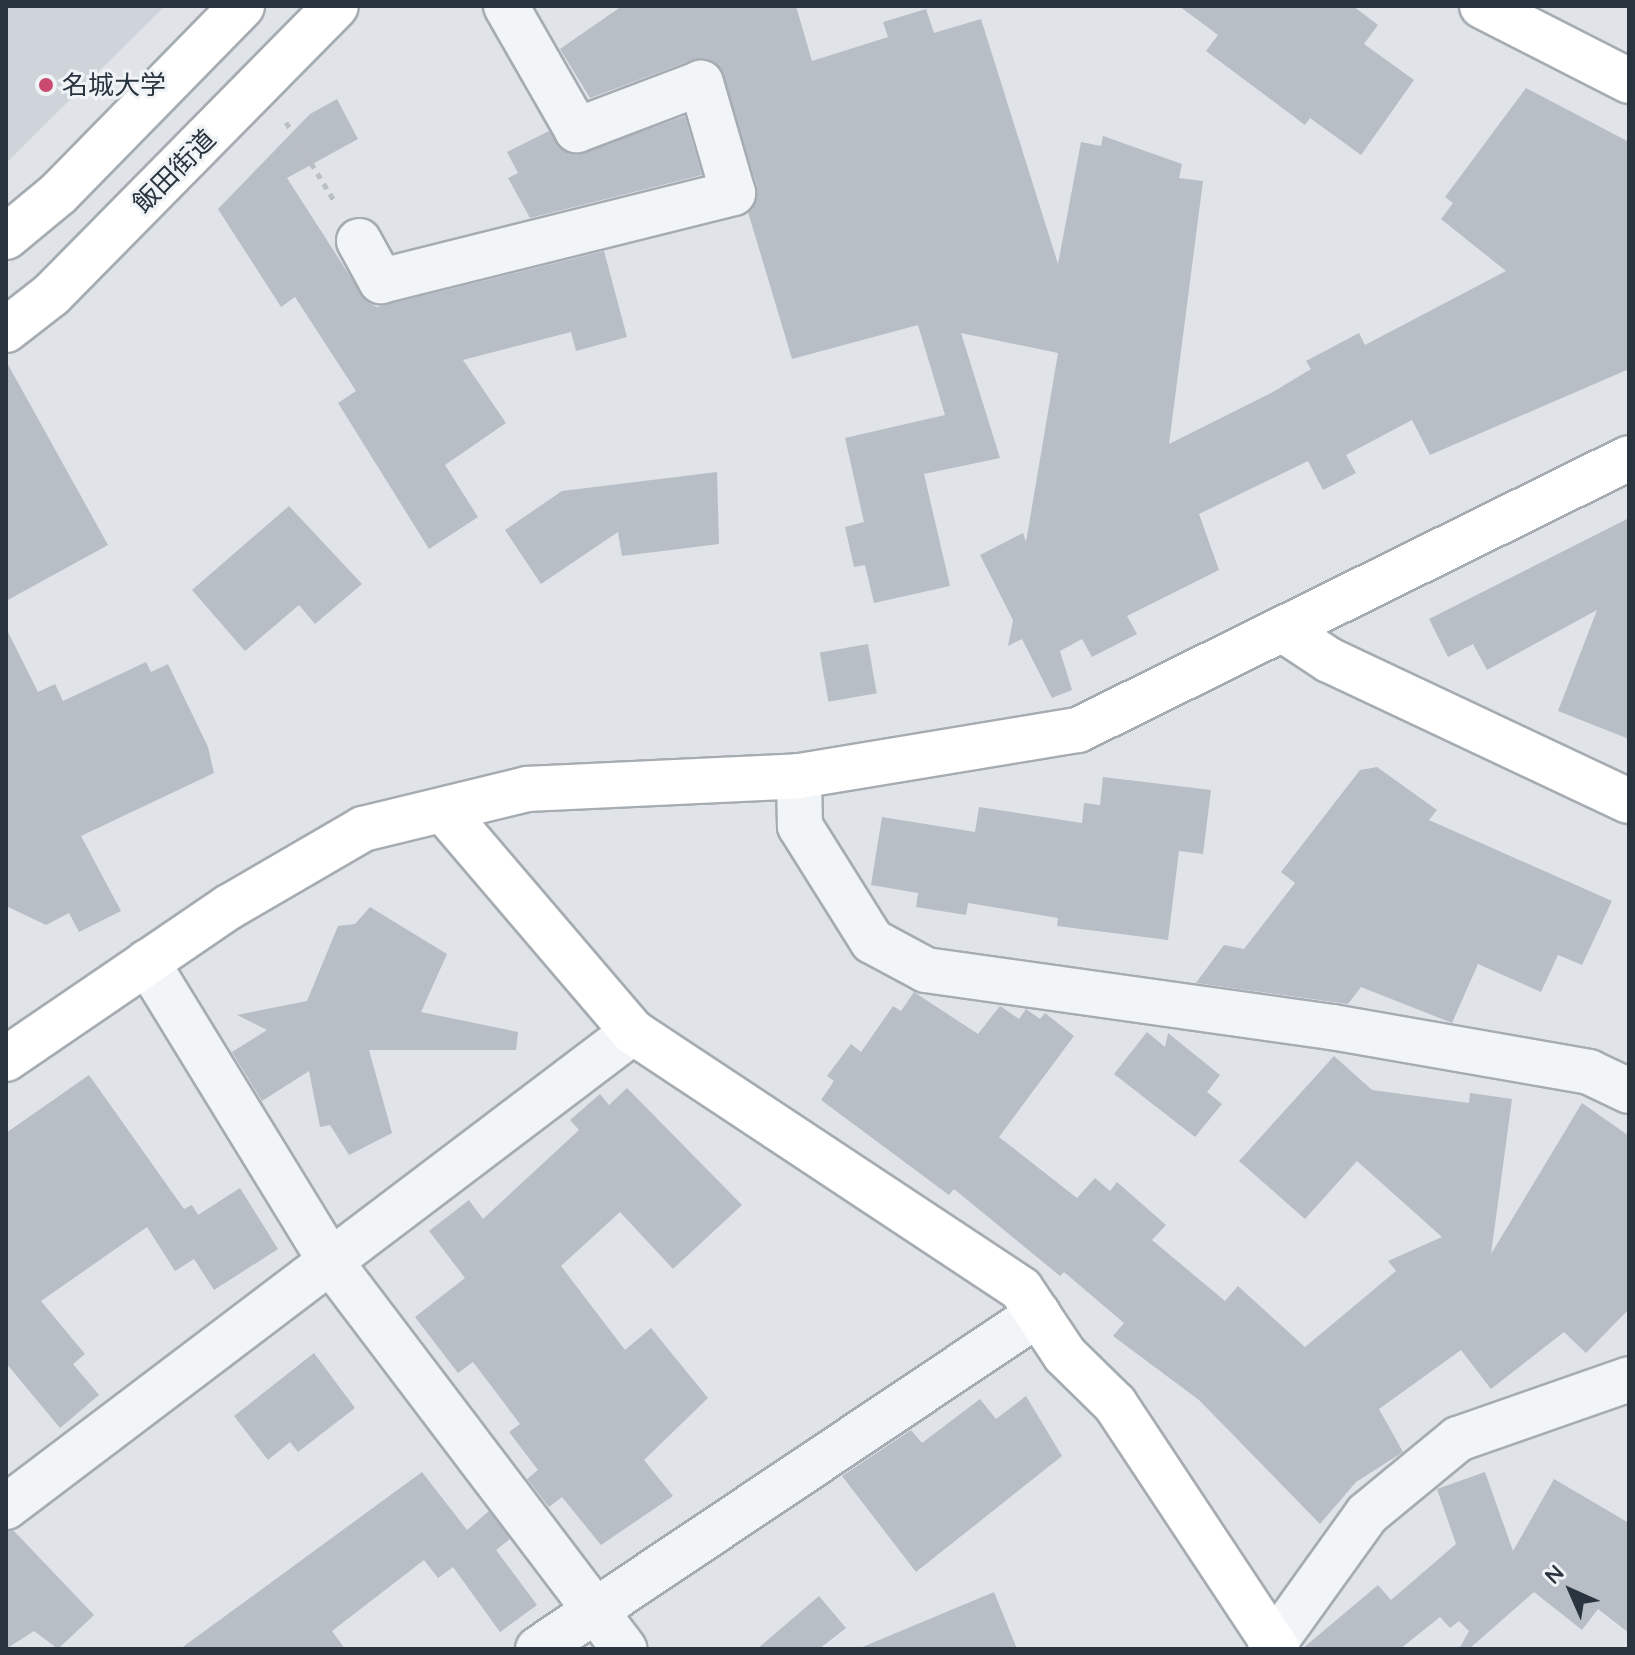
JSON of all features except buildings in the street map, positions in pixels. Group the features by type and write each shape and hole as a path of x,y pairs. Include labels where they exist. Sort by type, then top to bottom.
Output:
{"main road":[{"path":"6,237 58,194 242,6"},
{"name":"飯田街道","path":"6,330 52,294 336,6"},
{"path":"1482,6 1629,81"},
{"path":"6,1059 147,962 363,829 445,812 527,789 799,776 1078,730 1288,633 1629,458"},
{"path":"1288,633 1329,660 1629,801"},
{"path":"445,812 633,1032 1021,1289 1065,1355 1115,1404 1273,1647"}],"street":[{"path":"359,241 381,281 733,193 701,83 577,130 506,6"},
{"path":"799,776 800,826 872,941 926,970 1332,1027 1589,1072 1629,1091"},
{"path":"147,962 333,1265 591,1610 625,1649"},
{"path":"6,1507 333,1265 633,1032"},
{"path":"538,1649 591,1610 1038,1314"},
{"path":"1273,1647 1367,1514 1458,1439 1629,1379"}],"path":[{"path":"284,117 359,241"}],"shaded area":[{"name":"名城大学","path":"6,6 165,6 6,163"}],"place":[{"name":"名城大学","path":"46,85"}]}
